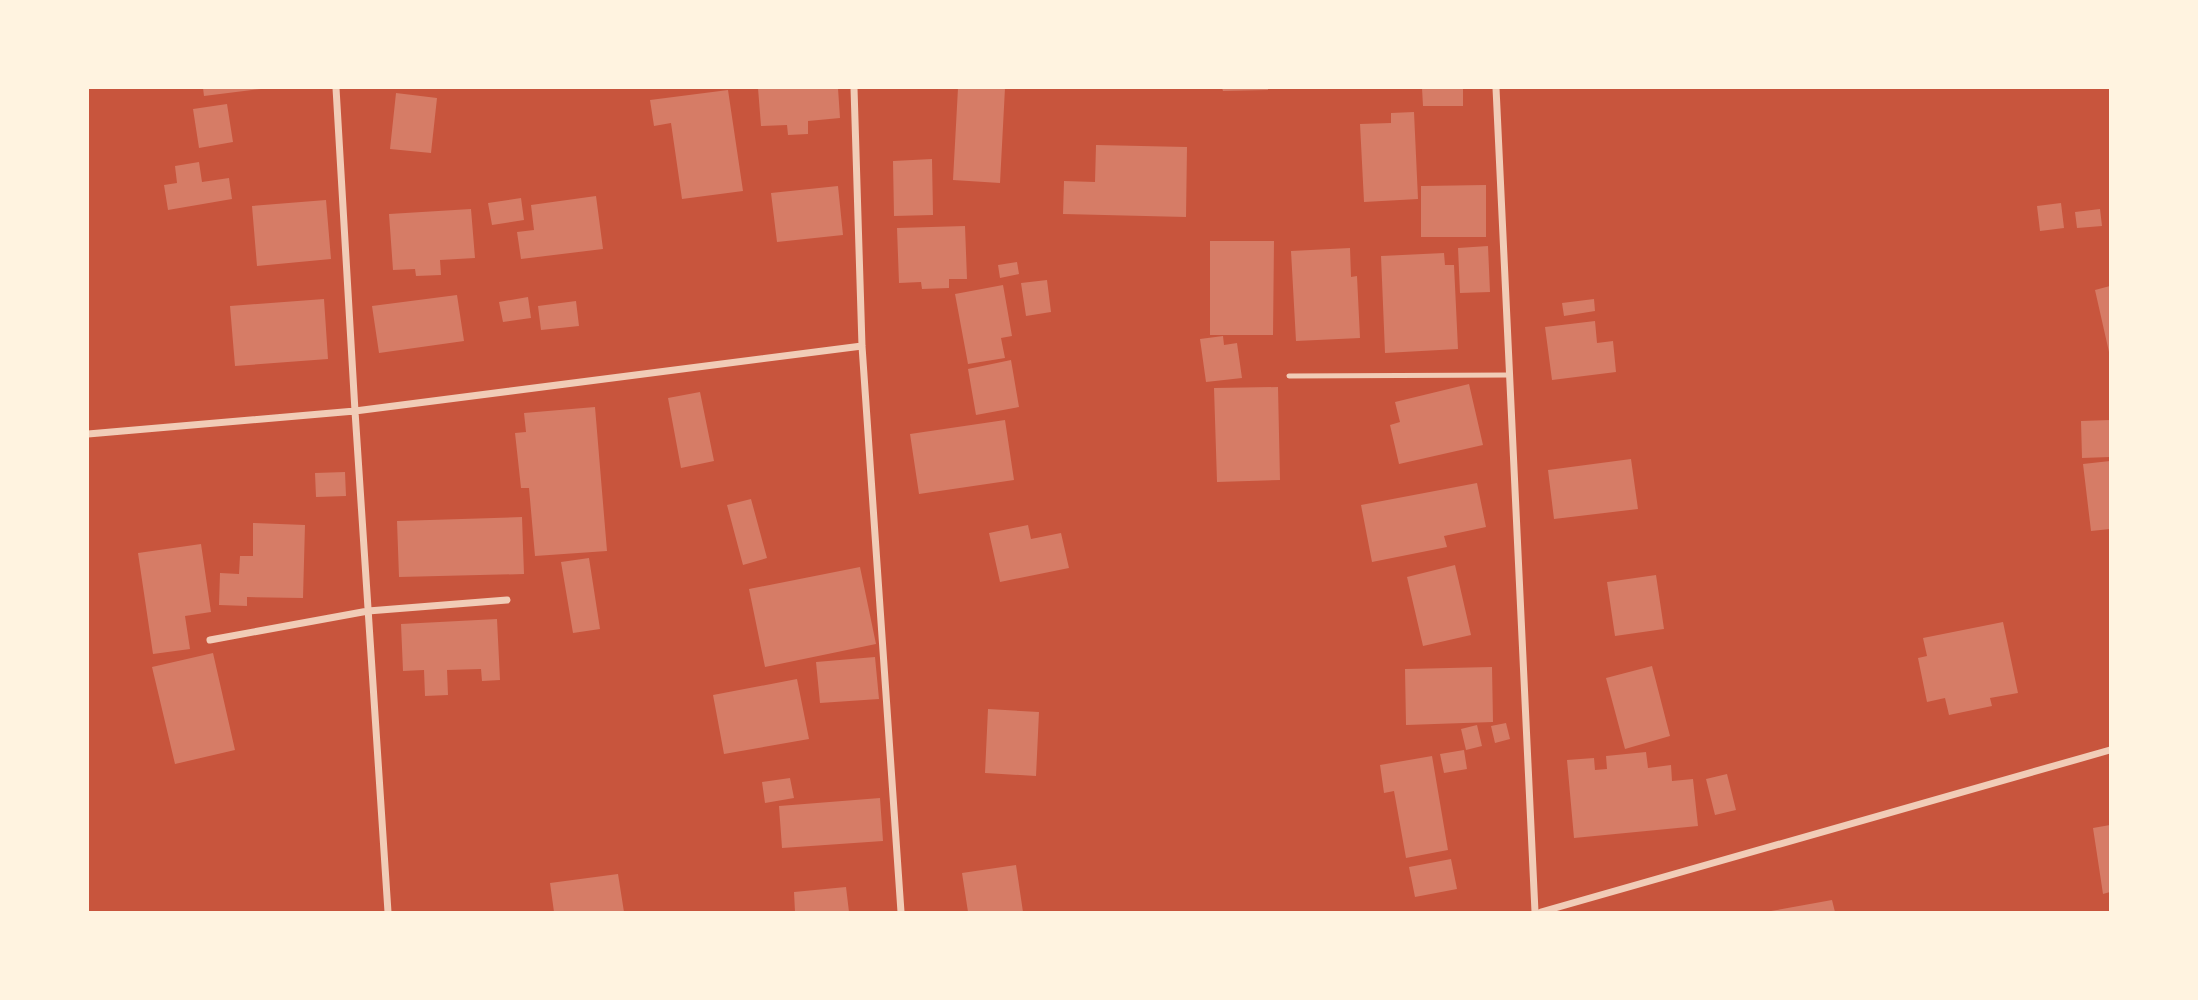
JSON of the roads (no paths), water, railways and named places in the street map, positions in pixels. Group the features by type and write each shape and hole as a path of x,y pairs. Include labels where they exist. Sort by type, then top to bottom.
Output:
{"street":[{"path":"336,88 388,912"},
{"path":"854,88 862,346 901,912"},
{"path":"1496,88 1535,912"},
{"path":"88,434 355,411 862,346"},
{"path":"210,640 368,611 507,600"},
{"path":"1541,912 2110,750"}],"lane":[{"path":"1289,376 1510,375"}]}
